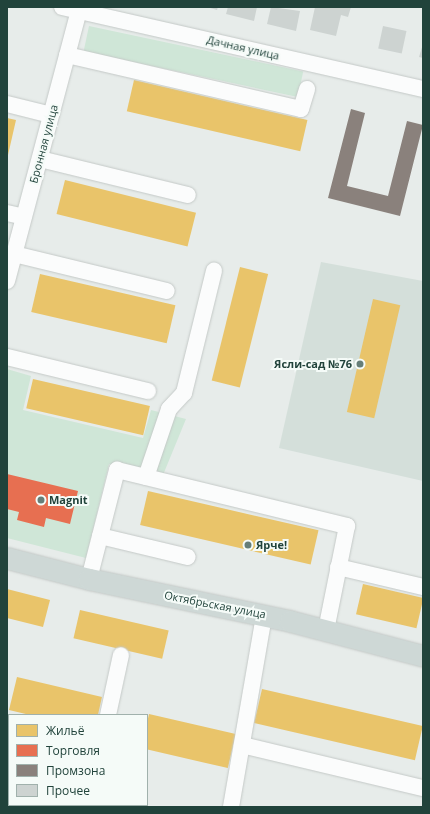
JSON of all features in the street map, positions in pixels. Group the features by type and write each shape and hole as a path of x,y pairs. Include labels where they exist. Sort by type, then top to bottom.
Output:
{"main road":[{"name":"Октябрьская улица","path":"7,558 89,579 264,615 423,656"}],"street":[{"name":"Дачная улица","path":"62,7 80,9 423,89"},
{"name":"Бронная улица","path":"7,280 80,9"},
{"path":"67,55 301,109 307,89"},
{"path":"7,104 51,115"},
{"path":"40,158 188,195"},
{"path":"7,213 24,217"},
{"path":"14,254 167,291"},
{"path":"146,477 169,408 184,393 214,271"},
{"path":"7,356 148,391"},
{"path":"89,579 117,470 347,526 326,630"},
{"path":"100,536 188,557"},
{"path":"338,568 423,587"},
{"path":"231,807 264,615"},
{"path":"108,714 121,655"},
{"path":"242,745 423,788"}],"shaded area":[{"name":"Ясли-сад №76","path":"321,262 423,281 423,481 279,448"}],"green space":[{"path":"89,26 303,72 298,97 84,51"},
{"path":"7,369 31,376 23,410 143,438 151,410 186,419 163,475 109,464 86,558 7,538"}],"building: Жильё":[{"path":"134,80 307,120 300,151 127,111"},
{"path":"7,118 16,120 8,155 7,155"},
{"path":"65,180 196,213 188,247 57,214"},
{"path":"240,267 268,274 240,388 212,381"},
{"path":"40,274 175,305 167,343 31,312"},
{"path":"373,299 400,305 374,418 347,412"},
{"path":"33,379 150,406 143,435 26,408"},
{"path":"148,491 319,530 311,564 140,525"},
{"path":"363,584 423,598 416,628 356,614"},
{"path":"7,589 50,600 43,627 7,618"},
{"path":"80,610 169,630 162,659 73,638"},
{"path":"17,677 102,697 98,714 26,714 9,710"},
{"path":"262,689 423,726 415,760 254,723"},
{"path":"149,714 236,734 228,768 148,750 148,718"}],"building: Торговля":[{"name":"Magnit","path":"7,474 78,491 70,524 46,518 44,527 17,520 19,512 7,509"}],"building: Промзона":[{"path":"351,109 365,113 347,186 388,196 407,121 423,125 400,216 328,198"}],"building: Прочее":[{"path":"207,7 218,7 217,10"},
{"path":"228,7 257,7 254,21 226,14"},
{"path":"271,7 300,11 296,31 267,24"},
{"path":"315,7 351,7 348,17 341,15 336,36 310,30"},
{"path":"383,26 406,31 402,53 378,48"},
{"path":"423,44 423,58 419,57"}],"place":[{"name":"Ясли-сад №76","path":"360,364"},
{"name":"Magnit","path":"41,500"},
{"name":"Ярче!","path":"248,545"}]}
